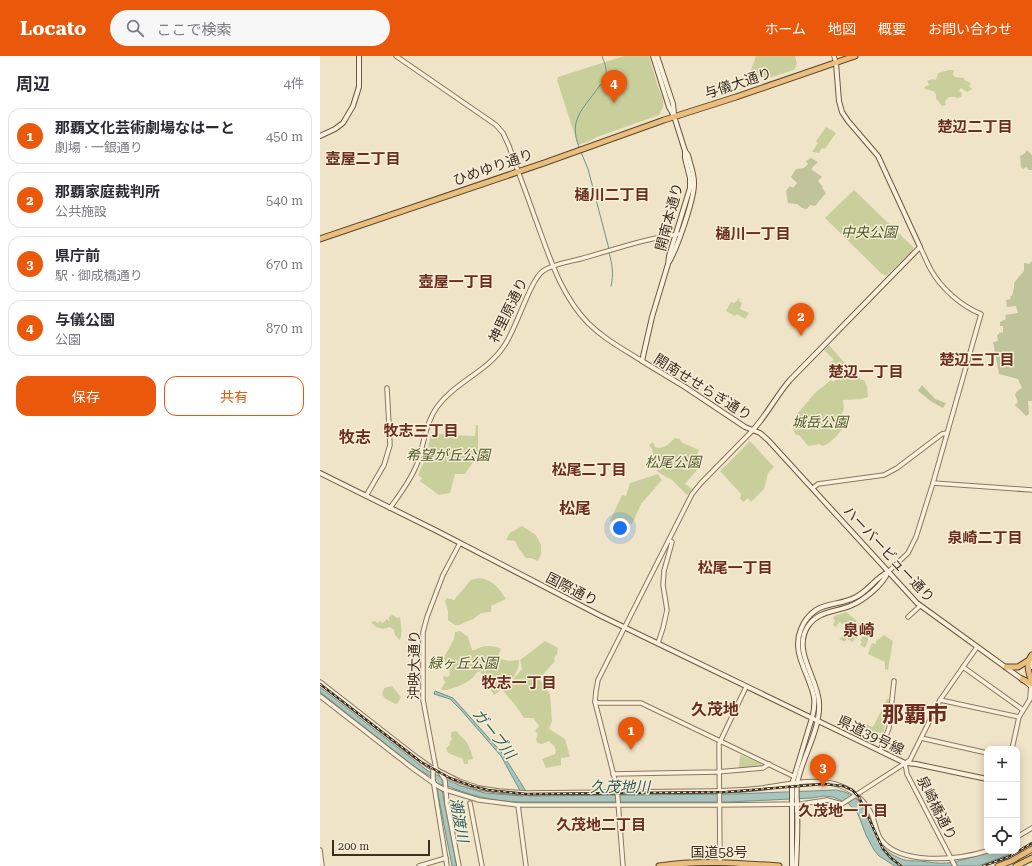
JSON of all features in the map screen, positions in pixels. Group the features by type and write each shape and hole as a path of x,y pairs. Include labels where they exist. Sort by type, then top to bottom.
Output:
{"highway":[{"name":"与儀大通り","path":"674,116 855,56"},
{"name":"ひめゆり通り","path":"320,239 581,150 674,116"},
{"path":"1030,682 1028,667 1032,655"},
{"path":"1006,668 1018,667 1030,660"},
{"path":"998,866 1015,859 1032,849"},
{"path":"1016,866 1032,858"},
{"name":"国道58号","path":"659,866 671,864 720,862 779,866"}],"main road":[{"path":"320,136 335,129 343,123 354,103 359,88 359,56"},
{"path":"653,56 669,107 674,116"},
{"path":"657,56 673,105 674,116"},
{"path":"752,430 760,422 774,400 790,380 920,247 878,156 846,119 842,112 839,100 836,63"},
{"name":"開南本通り","path":"642,361 652,317 669,256 678,235 690,188 690,178 685,152 674,116"},
{"name":"開南せせらぎ通り","path":"642,361 752,430"},
{"name":"ハーバービュー通り","path":"752,430 771,442 920,606 1006,668 1030,682"},
{"name":"国際通り","path":"320,473 625,627 746,687 815,719"},
{"path":"792,866 793,776 819,710 818,696 802,650 803,638 806,629 813,620 821,614 850,606 862,599 886,578 888,572"},
{"path":"1030,660 1032,667"},
{"path":"796,866 797,783 815,719"},
{"name":"県道39号線","path":"815,719 905,763 984,778"}],"street":[{"path":"396,56 499,127 507,140 553,267 569,299 587,322 614,344 642,361"},
{"path":"834,56 836,63"},
{"name":"神里原通り","path":"390,508 415,469 428,427 436,408 446,397 499,354 510,337 537,276 543,271 553,267 658,238 678,235"},
{"path":"888,572 906,556 911,548 933,483 981,314 963,304 942,284 932,272 920,247"},
{"path":"366,496 384,465 390,445 387,388"},
{"path":"623,866 619,804 595,702 598,680 658,560 670,541 686,504 696,489 752,430"},
{"path":"813,488 818,484 884,475 897,468 942,434 947,433"},
{"path":"933,483 1032,490"},
{"path":"658,643 667,610 663,581 670,541"},
{"name":"沖映大通り","path":"448,866 434,782 434,770 423,700 423,632 443,575 460,543"},
{"path":"658,560 665,564"},
{"path":"908,617 920,606"},
{"path":"320,696 411,767 445,788 479,800 518,806 719,804 827,800 842,804 911,758 940,700 977,647"},
{"path":"963,667 1024,709"},
{"path":"880,751 889,728 894,681"},
{"path":"320,682 407,750 443,776 459,866"},
{"path":"1013,746 1019,717 1031,697 1030,682"},
{"path":"720,862 718,746 746,687"},
{"path":"940,700 1019,717"},
{"path":"595,702 641,703 793,776"},
{"path":"1024,709 1032,705"},
{"path":"921,738 984,752"},
{"name":"泉崎橋通り","path":"905,763 907,774 955,866"},
{"path":"613,774 719,772 763,768 769,764"},
{"path":"434,770 479,788 527,793 719,792 797,783 821,782 835,784 842,786 856,795 869,809 880,839 885,846 893,852 909,858 942,861 984,852"},
{"path":"470,803 482,866"},
{"path":"518,806 526,866"},
{"path":"1020,835 1032,828"},
{"path":"320,850 322,866"},
{"path":"419,866 446,858"}],"green space":[{"path":"624,56 649,56 663,99 663,107 659,115 578,145 557,80 558,77"},
{"path":"756,56 795,56 797,64 794,70 772,77 760,78 755,76 751,70"},
{"path":"954,70 953,75 955,77 964,78 964,80 971,83 969,86 972,89 967,92 961,88 959,91 962,93 961,97 949,97 945,101 946,105 942,106 936,98 936,94 933,91 925,89 924,87 929,85 927,81 932,79 936,80 938,73"},
{"path":"826,127 836,133 825,149 822,148 819,153 812,152 818,143 816,141"},
{"path":"1027,150 1032,155 1032,170 1029,170 1026,167 1023,169 1021,167 1020,156"},
{"path":"811,158 818,162 811,169 822,177 818,181 826,193 815,206 810,205 807,209 802,208 797,204 788,203 786,191 790,186 793,188 797,183 791,177 796,169 804,168 808,164 806,161"},
{"name":"中央公園","path":"854,190 913,247 913,250 886,276 882,274 825,218"},
{"path":"1032,261 1032,401 1028,401 1029,414 1026,416 1015,405 1018,402 1015,395 1017,391 1022,388 1018,379 999,374 993,342 998,341 997,335 1003,332 1003,326 1000,326 1000,322 1006,319 1005,315 1018,313 1016,306 1007,307 1006,300 1011,299 1010,296 1012,296 1014,283 1024,271 1024,263 1029,264"},
{"path":"739,298 739,301 742,303 740,309 749,313 745,319 737,314 735,316 726,311 731,302 734,303"},
{"name":"城岳公園","path":"829,345 857,377 859,376 861,380 864,380 867,386 868,397 843,400 844,409 841,415 848,421 840,432 834,439 823,446 819,444 808,446 800,436 795,434 792,425 795,423 797,414 815,393 831,380 833,382 838,378 836,370 830,362 834,360 824,350"},
{"path":"922,385 935,399 946,403 943,408 932,402 918,391"},
{"name":"希望が丘公園","path":"451,425 450,435 475,436 476,425 478,425 478,455 465,474 455,474 450,493 439,495 420,481 422,478 418,475 426,458 431,433 448,435 449,426"},
{"name":"松尾公園","path":"675,438 699,450 691,464 697,470 685,484 692,489 687,495 672,480 657,471 652,449 649,445 653,442 655,447 661,448"},
{"path":"750,441 774,467 768,473 764,489 751,502 748,498 743,502 740,498 741,494 720,471"},
{"name":"松尾公園","path":"658,474 662,480 641,504 632,524 610,521 622,495 626,496 630,483"},
{"path":"522,526 536,535 541,545 541,554 538,561 531,558 526,558 515,541 506,540 510,533"},
{"path":"479,578 488,580 495,585 506,599 491,606 491,612 481,613 473,619 459,625 455,625 448,620 448,611 445,601 447,598 454,600 471,580"},
{"path":"846,612 857,621 851,625 850,631 846,630 849,633 845,642 839,639 847,626 839,622 836,627 833,625 835,620 833,619 834,616"},
{"path":"392,615 398,618 400,617 402,631 400,640 395,635 394,630 390,627 383,629 376,627 371,622 375,621 377,623 380,621 383,623 387,619 389,621 389,617"},
{"path":"858,622 868,634 865,648 860,645 862,642 860,640 863,637 857,634 857,639 855,638 853,642 847,639 851,633 851,626"},
{"name":"緑ヶ丘公園","path":"460,631 468,637 472,650 484,646 495,647 501,649 498,656 503,659 510,661 519,660 519,665 514,676 494,695 480,671 466,683 450,689 441,690 445,682 443,678 444,676 448,677 450,674 449,669 444,666 445,663 443,659 454,639 455,632"},
{"path":"884,635 893,641 888,670 885,669 885,662 868,654 872,643 876,644 876,641"},
{"name":"緑ヶ丘公園","path":"545,641 558,648 557,654 554,658 555,661 539,679 550,694 552,721 549,729 565,739 570,757 561,758 561,765 546,768 542,759 555,754 556,750 554,746 549,741 542,744 537,743 536,739 538,734 535,731 539,726 533,718 524,718 503,691 522,669 520,660"},
{"path":"392,686 401,697 398,703 395,704 382,695 384,688"},
{"path":"887,699 889,699 887,717 883,734 878,732 875,737 873,736 873,732 866,728 867,724 872,727 874,725"},
{"path":"457,731 467,743 473,759 468,760 468,764 464,764 463,759 448,753 446,748 450,745 449,743 452,739 451,732"},
{"path":"740,755 762,764 762,766 739,768"}],"water":[{"path":"320,687 428,771 461,786 485,793 523,796 501,756 450,699 434,694 435,691 453,698 471,718 502,753 529,796 734,794 836,790 850,794 859,801 865,810 880,842 887,851 901,859 909,861 944,863 959,861 984,854 1009,854 978,866 895,866 879,856 874,850 866,835 858,814 849,804 833,797 824,796 812,798 728,802 518,802 480,797 443,784 441,785 457,866 452,866 435,779 416,768 320,692"}],"waterway":[{"name":"ガーブ川","path":"579,147 576,138 576,122 582,109 605,78 606,70 602,56"},
{"name":"ガーブ川","path":"581,152 588,169 609,249"},
{"name":"ガーブ川","path":"609,252 612,269 611,286"}],"railway":[{"path":"320,684 421,762 450,778 488,790 526,794 726,792 824,784 843,786 852,790 859,797 883,849 901,866"},
{"path":"983,866 1008,857 1032,843"}],"place":[{"name":"与儀公園","path":"614,103"},
{"name":"那覇家庭裁判所","path":"801,336"},
{"name":"那覇文化芸術劇場なはーと","path":"631,750"},
{"name":"県庁前","path":"823,787"}],"district":[{"name":"楚辺二丁目","path":"975,127"},
{"name":"壺屋二丁目","path":"363,159"},
{"name":"樋川二丁目","path":"612,195"},
{"name":"樋川一丁目","path":"753,234"},
{"name":"壺屋一丁目","path":"456,282"},
{"name":"楚辺三丁目","path":"977,360"},
{"name":"楚辺一丁目","path":"866,372"},
{"name":"牧志三丁目","path":"421,431"},
{"name":"牧志","path":"355,437"},
{"name":"松尾二丁目","path":"589,470"},
{"name":"松尾","path":"575,508"},
{"name":"泉崎二丁目","path":"985,538"},
{"name":"松尾一丁目","path":"735,568"},
{"name":"泉崎","path":"859,630"},
{"name":"牧志一丁目","path":"519,683"},
{"name":"久茂地","path":"715,709"},
{"name":"那覇市","path":"915,714"},
{"name":"久茂地一丁目","path":"843,811"},
{"name":"久茂地二丁目","path":"601,825"}],"water label":[{"name":"久茂地川","path":"620,787"},
{"name":"潮渡川","path":"459,820"}]}
